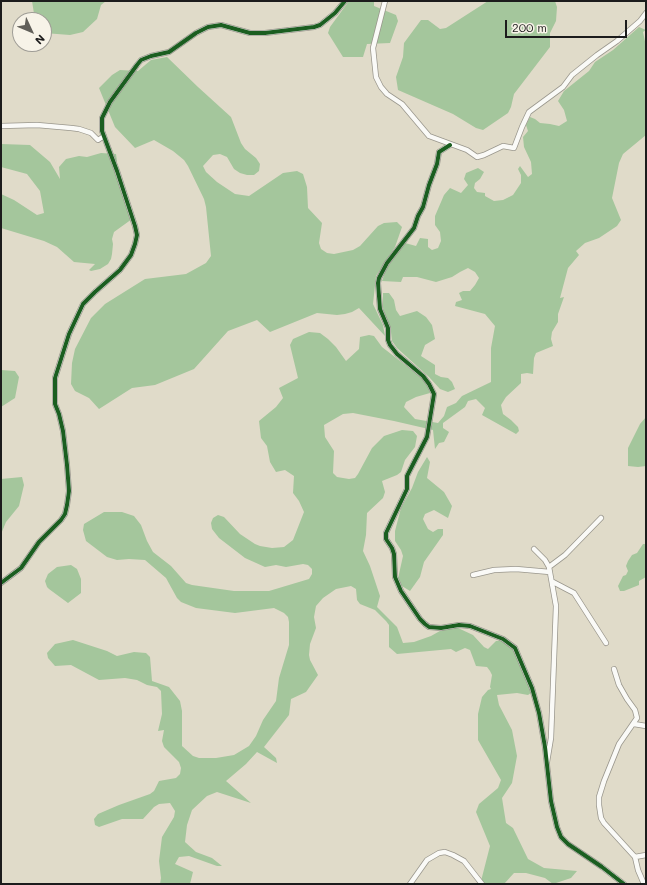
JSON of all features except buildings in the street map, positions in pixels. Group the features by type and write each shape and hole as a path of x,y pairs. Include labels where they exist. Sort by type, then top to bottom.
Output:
{"street":[{"path":"1,583 21,568 39,542 62,520 65,514 69,491 63,432 55,404 55,378 69,334 83,304 120,270 131,255 135,244 137,235 135,226 101,124 110,102 136,65 142,60 151,56 169,52 196,32 208,27 221,25 250,33 265,33 314,27 320,25 335,13 345,1"},
{"path":"385,1 373,48 376,77 381,87 387,94 402,104 429,136 467,150 477,156 484,155 503,146 514,148 529,112 563,87 576,73 640,21 646,13"},
{"path":"1,126 37,125 71,128 91,133 98,140 104,136"},
{"path":"450,145 439,152 437,164 423,207 414,228 387,263 379,278 380,309 388,328 390,345 397,354 423,376 434,394 427,437 407,476 407,489 386,533 386,539 394,554 397,584 412,608 425,624 429,627 441,628 460,625 470,626 504,640 515,648 536,699 542,727 551,801 557,827 562,837 568,844 624,884"},
{"path":"473,575 494,570 550,569 601,518"},
{"path":"534,549 545,560 550,569 556,597 557,618 551,738 547,764"},
{"path":"553,582 574,593 606,643"},
{"path":"614,669 619,685 637,714 637,718 619,744 604,781 599,797 599,805 601,818 604,823 635,856 638,870 644,884"},
{"path":"634,724 646,726"},
{"path":"410,884 427,860 439,853 445,852 453,854 464,861 482,884"},
{"path":"635,856 646,855"}],"green space":[{"path":"32,1 106,1 101,5 97,19 83,32 70,35 52,34 52,12 34,12"},
{"path":"349,1 374,1 374,6 396,15 398,21 390,43 367,44 363,57 343,57 328,33 330,27"},
{"path":"488,1 555,1 557,7 556,21 550,33 550,47 514,94 508,113 483,130 476,128 453,114 398,90 396,77 403,57 404,43 421,20 428,20 440,29 446,28"},
{"path":"639,27 646,30 643,32 646,46 646,135 623,154 619,163 612,198 621,220 617,226 599,238 585,243 576,251 579,255 568,268 560,298 564,297 558,314 558,322 552,332 551,339 553,346 536,353 534,358 533,374 521,374 521,383 506,397 501,405 503,414 518,427 519,431 516,434 482,415 485,408 476,399 468,401 465,407 443,423 443,428 449,432 444,442 439,443 435,449 433,430 394,421 353,413 343,414 324,425 325,437 334,451 333,473 337,477 349,479 355,478 372,448 384,436 402,430 413,431 417,436 415,447 405,460 401,472 382,481 385,492 383,498 367,513 366,535 363,551 370,566 380,596 377,607 397,627 403,643 414,642 431,636 447,627 458,628 473,635 484,647 488,649 496,641 508,640 524,664 532,692 528,695 517,693 497,695 499,705 512,730 517,756 512,783 502,798 506,823 513,828 528,859 544,868 577,871 571,878 553,884 545,878 526,873 514,873 504,884 478,884 481,881 490,846 476,812 479,804 498,788 501,780 478,740 478,714 482,697 488,690 491,689 492,675 487,667 476,666 470,650 465,648 456,652 451,649 397,654 389,647 389,625 375,610 360,604 357,600 356,589 351,586 336,589 323,598 316,606 314,617 316,628 310,644 309,655 318,675 306,692 291,699 289,715 264,747 276,758 277,763 257,752 246,764 226,781 251,803 217,792 207,796 192,810 187,825 185,842 196,852 212,858 222,866 217,866 189,856 179,857 175,864 193,872 190,884 160,884 161,878 159,861 162,837 174,817 175,811 170,803 159,804 154,807 143,819 122,819 99,827 95,825 94,819 98,814 150,794 154,791 159,781 176,778 180,774 181,768 179,762 164,747 162,741 164,730 158,731 162,714 161,691 157,687 147,685 137,680 125,678 99,680 71,665 55,666 48,658 47,653 55,644 73,640 107,651 117,656 134,652 146,653 150,657 152,681 169,687 180,701 182,711 182,746 193,756 199,758 216,758 234,755 249,746 256,736 263,720 276,701 279,678 289,645 288,617 284,613 274,608 235,613 196,608 181,602 177,598 166,578 145,560 117,560 107,557 86,541 83,530 84,524 104,512 122,512 134,516 141,525 153,552 171,566 186,583 192,585 234,591 269,591 309,579 312,574 312,569 308,565 303,564 286,567 276,565 265,567 245,558 219,538 212,529 211,523 213,518 218,515 224,517 240,534 260,546 272,548 284,547 293,540 304,512 293,493 294,476 285,470 276,472 270,462 267,446 261,438 259,421 276,407 283,398 279,388 298,378 290,345 293,339 309,332 320,333 336,347 346,361 359,349 360,337 369,335 374,336 382,347 422,378 428,385 430,393 406,402 404,407 415,419 438,423 444,416 447,407 456,403 462,396 491,382 491,348 495,326 485,314 455,306 456,302 462,300 459,293 463,291 470,291 475,285 479,278 475,272 468,268 452,277 436,282 417,277 403,277 401,282 382,281 386,269 405,243 416,246 420,238 428,239 428,247 432,250 438,248 441,241 440,232 435,225 435,216 444,195 450,188 461,193 468,185 464,179 466,173 478,168 484,172 480,179 475,183 474,188 477,192 485,193 485,196 494,201 503,200 513,195 521,183 521,175 518,169 520,166 528,177 532,174 531,162 524,147 523,137 528,131 526,125 530,117 540,123 559,126 567,121 564,110 558,101 564,91 589,71 595,62 613,50"},
{"path":"167,57 231,117 241,143 260,164 259,171 254,175 247,175 234,169 227,157 220,154 213,155 203,166 206,172 217,182 235,194 249,196 283,173 297,171 303,174 307,187 308,208 322,223 319,243 321,249 327,253 334,254 353,250 360,246 378,226 384,223 397,222 402,227 395,247 376,276 373,304 383,325 385,336 359,308 352,312 337,315 317,313 270,332 257,320 228,331 194,369 155,385 132,388 99,409 89,398 75,391 71,384 72,363 75,349 91,318 105,304 145,279 186,274 206,263 211,256 204,199 184,160 173,151 154,140 135,148 115,127 99,88 112,75 120,70 138,71 151,60"},
{"path":"1,144 30,145 50,162 60,179 59,167 66,159 79,156 87,157 101,153 116,154 117,161 112,164 115,167 124,199 132,219 114,232 112,239 112,254 108,264 100,269 91,271 89,270 95,264 74,262 57,247 44,241 1,228 1,194 14,200 37,215 44,213 40,191 27,174 1,167"},
{"path":"383,293 389,293 394,300 396,310 400,316 417,311 426,317 432,325 435,339 425,345 421,356 435,365 435,374 448,378 452,382 455,389 448,392 440,389 397,348 392,341 391,332 383,308"},
{"path":"1,370 15,371 19,377 15,398 1,407"},
{"path":"646,417 646,466 628,466 628,448 640,424"},
{"path":"427,457 430,462 427,478 444,492 452,506 448,518 434,510 425,514 423,519 428,529 433,532 438,529 443,529 443,535 424,562 420,577 410,591 397,583 403,556 395,541 395,531 401,508 412,488 418,472"},
{"path":"22,477 24,485 19,506 6,522 1,534 1,479"},
{"path":"643,544 646,544 646,577 639,581 639,585 624,591 620,591 618,586 623,576 626,575 628,571 626,566 628,561 632,555 637,553"},
{"path":"71,565 77,569 81,579 81,593 68,603 49,589 45,581 48,574 57,567"}],"cycle path":[{"path":"1,583 21,568 39,542 65,514 69,491 63,431 55,404 55,378 69,334 83,304 120,270 131,255 135,244 137,235 135,226 102,131 102,118 110,102 141,60 169,52 196,33 208,27 221,25 250,33 265,33 314,27 320,25 335,13 345,1"},
{"path":"450,145 439,152 437,164 423,207 414,228 387,263 378,283 380,309 388,328 388,340 390,345 397,354 423,376 434,394 427,437 407,476 407,489 386,533 386,539 394,554 395,577 401,591 425,624 429,627 441,628 459,625 470,626 503,639 515,648 532,688 539,713 545,747 551,801 561,837 568,844 624,884"}]}
